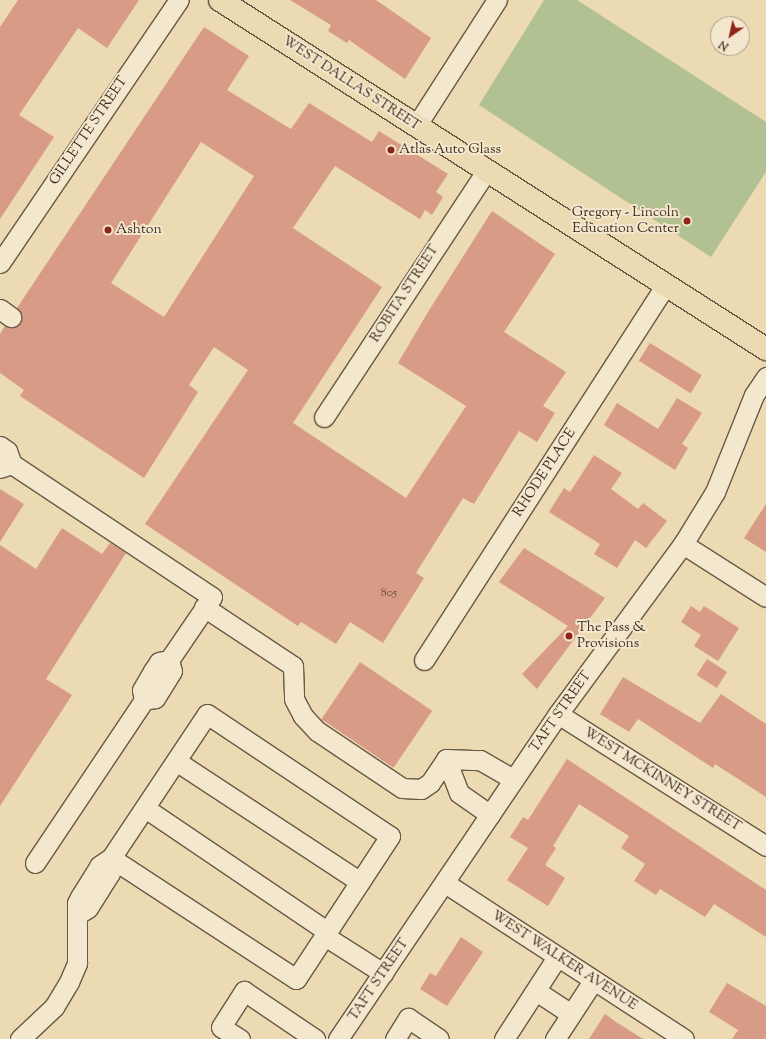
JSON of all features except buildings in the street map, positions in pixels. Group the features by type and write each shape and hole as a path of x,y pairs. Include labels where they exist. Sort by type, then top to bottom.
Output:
{"main road":[{"name":"WEST DALLAS STREET","path":"220,0 487,170 665,286 766,349"}],"street":[{"name":"GILLETTE STREET","path":"0,262 179,0"},
{"path":"416,126 497,0"},
{"name":"ROBITA STREET","path":"324,417 487,170"},
{"name":"RHODE PLACE","path":"424,660 665,286"},
{"name":"TAFT STREET","path":"338,1039 558,714 684,544 715,492 754,395 766,377"},
{"path":"0,446 7,451 6,466 212,596 169,660 172,671 155,698 144,700 35,862"},
{"path":"684,544 766,597"},
{"path":"204,607 293,666 294,699 303,716 317,731 402,788 421,789 430,783 446,759"},
{"path":"20,1039 54,1007 69,982 77,963 78,914 88,908 102,887 110,874 112,858 207,714 390,836 296,979 112,858"},
{"name":"WEST MCKINNEY STREET","path":"558,714 766,846"},
{"path":"446,759 480,760 514,780"},
{"path":"446,759 459,793 490,815"},
{"path":"176,761 360,882"},
{"path":"145,808 383,973"},
{"name":"WEST WALKER AVENUE","path":"445,883 684,1039"},
{"path":"504,1039 557,957"},
{"path":"555,1039 593,981"},
{"path":"536,991 571,1014"},
{"path":"240,1039 221,1027 244,992 315,1039"},
{"path":"394,1039 408,1018 439,1039"}],"green space":[{"path":"544,0 577,0 766,122 766,172 711,257 479,105"}],"place":[{"name":"Atlas Auto Glass","path":"391,150"},
{"name":"Gregory - Lincoln Education Center","path":"687,221"},
{"name":"Ashton","path":"108,230"},
{"name":"The Pass & Provisions","path":"569,636"}]}
